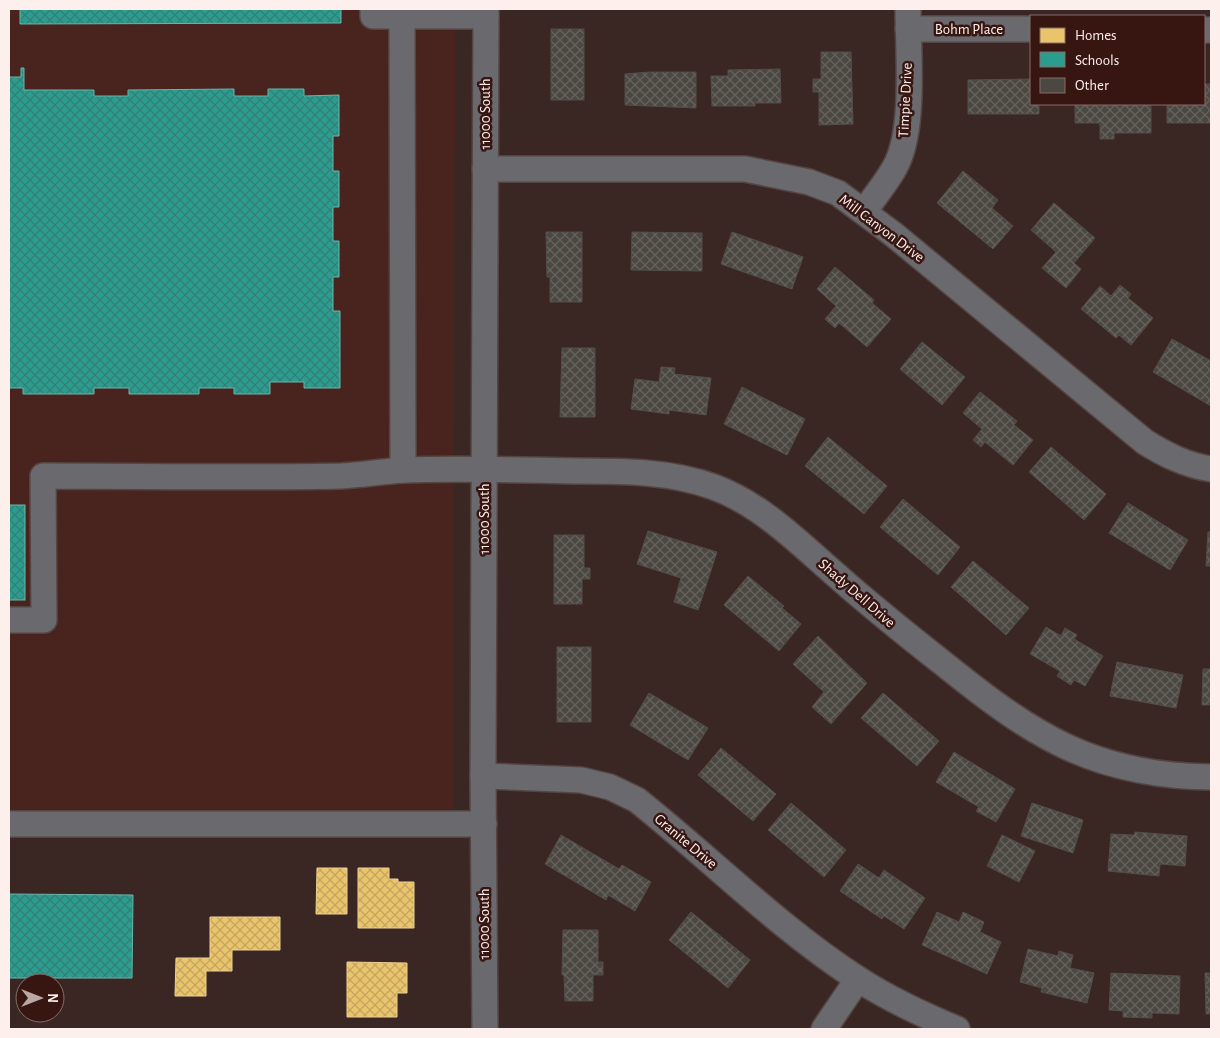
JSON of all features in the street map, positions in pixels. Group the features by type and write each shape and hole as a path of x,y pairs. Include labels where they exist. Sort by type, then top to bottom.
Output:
{"street":[{"path":"373,9 373,16 486,12"},
{"name":"11000 South","path":"485,1029 483,776 486,12"},
{"path":"402,16 403,470"},
{"name":"Bohm Place","path":"908,19 1030,29"},
{"name":"Timpie Drive","path":"865,211 897,162 905,139 908,19"},
{"name":"Mill Canyon Drive","path":"485,169 745,169 809,182 838,194 865,211 1145,442 1169,457 1211,469"},
{"name":"Shady Dell Drive","path":"9,620 44,620 43,476 345,476 403,470 485,469 640,472 677,477 712,486 745,501 775,522 877,611 997,707 1042,736 1092,758 1144,773 1211,777"},
{"name":"Granite Drive","path":"483,776 582,780 610,787 637,800 798,935 858,979 920,1014 956,1029"},
{"path":"9,824 484,824"},
{"path":"824,1029 858,979"}],"shaded area":[{"path":"9,9 455,9 453,815 9,814"}],"building: Homes":[{"path":"317,868 347,868 347,914 316,914"},
{"path":"358,868 389,868 389,879 398,879 398,882 414,882 414,928 358,928"},
{"path":"210,917 280,917 280,950 232,950 232,971 206,971 206,996 175,996 176,958 210,958"},
{"path":"347,962 407,963 407,993 397,993 397,1017 347,1017"}],"building: Schools":[{"path":"20,9 341,9 341,23 20,24"},
{"path":"21,68 24,68 24,90 94,90 94,96 128,96 128,90 234,89 234,96 268,96 268,89 304,89 304,96 339,95 339,136 333,136 333,171 339,171 339,207 333,207 333,241 339,241 339,277 333,277 333,311 340,311 340,388 304,388 304,382 270,382 270,394 234,394 234,388 199,388 199,394 129,394 129,388 94,388 94,394 23,394 23,388 9,388 9,77 21,77"},
{"path":"9,505 25,505 25,600 9,600"},
{"path":"9,894 133,895 132,978 65,978 65,973 15,973 15,978 9,978"}],"building: Other":[{"path":"551,29 584,29 584,100 551,100"},
{"path":"821,52 851,52 853,124 819,125 819,92 813,92 813,79 821,79"},
{"path":"780,69 781,103 755,103 755,106 712,106 711,76 728,76 728,70"},
{"path":"696,72 696,108 625,105 625,74"},
{"path":"1030,79 1030,105 1039,105 1039,114 968,114 968,80"},
{"path":"1205,84 1211,84 1211,123 1167,123 1167,105 1205,105"},
{"path":"1075,105 1151,105 1151,133 1114,133 1114,139 1100,139 1100,123 1075,123"},
{"path":"963,171 998,200 992,208 1013,226 993,249 937,203"},
{"path":"1054,203 1095,238 1074,263 1081,269 1066,288 1042,268 1056,252 1031,230"},
{"path":"546,232 582,232 582,302 550,302 550,277 547,277"},
{"path":"632,232 702,233 702,271 631,270"},
{"path":"732,232 803,257 792,289 721,264"},
{"path":"835,267 874,300 872,303 891,319 867,347 839,323 835,328 825,319 836,306 817,289"},
{"path":"1120,285 1131,294 1128,298 1153,318 1131,345 1119,335 1116,338 1081,309 1100,286 1111,296"},
{"path":"1172,339 1211,361 1211,406 1153,372"},
{"path":"922,342 965,377 942,405 900,369"},
{"path":"562,348 595,348 595,417 560,417"},
{"path":"661,367 675,368 674,374 711,378 706,415 669,410 669,414 631,409 635,379 659,382"},
{"path":"742,387 805,419 787,455 724,424"},
{"path":"980,392 1017,421 1014,425 1033,440 1013,465 985,442 981,447 973,440 982,429 963,413"},
{"path":"828,437 887,486 864,514 805,466"},
{"path":"1051,447 1106,494 1084,520 1029,472"},
{"path":"903,499 960,547 938,575 880,527"},
{"path":"1128,503 1188,540 1170,570 1109,533"},
{"path":"648,531 717,552 698,610 674,602 681,578 637,564"},
{"path":"1208,532 1211,532 1211,566 1206,566"},
{"path":"554,535 584,535 584,568 590,568 590,579 582,579 582,604 554,604"},
{"path":"973,561 1029,608 1006,635 951,587"},
{"path":"748,576 784,606 782,608 801,624 779,651 724,605"},
{"path":"1046,627 1061,636 1065,628 1077,635 1074,639 1103,656 1085,686 1074,680 1071,685 1057,676 1060,671 1030,654"},
{"path":"818,636 867,683 831,724 812,707 824,692 793,664"},
{"path":"557,647 591,647 591,722 557,722"},
{"path":"1117,662 1183,675 1176,708 1110,696"},
{"path":"1203,669 1211,669 1211,705 1202,705"},
{"path":"649,693 708,728 688,760 630,725"},
{"path":"883,693 939,741 917,766 861,718"},
{"path":"721,748 776,794 753,821 698,775"},
{"path":"954,752 1015,789 996,822 976,811 979,807 936,782"},
{"path":"791,803 846,850 824,877 768,830"},
{"path":"1032,803 1083,820 1073,853 1021,836"},
{"path":"1135,832 1187,836 1185,866 1160,864 1159,876 1108,871 1111,834 1134,835"},
{"path":"561,835 619,869 622,865 651,882 635,911 608,895 606,900 545,864"},
{"path":"1002,835 1035,851 1019,882 987,866"},
{"path":"858,864 879,878 884,870 925,898 904,929 884,916 882,919 840,891"},
{"path":"691,912 750,960 728,988 669,940"},
{"path":"937,912 959,922 963,912 984,922 980,932 1001,942 987,974 922,945"},
{"path":"563,930 598,930 598,962 603,962 603,975 593,975 593,1001 565,1001 564,975 562,975"},
{"path":"1028,949 1058,956 1059,951 1073,955 1070,968 1094,973 1087,1003 1041,992 1042,988 1020,982"},
{"path":"1111,973 1180,976 1179,1014 1152,1013 1152,1018 1123,1017 1123,1011 1109,1010"},
{"path":"1205,973 1211,973 1211,1014 1206,1014"}]}
